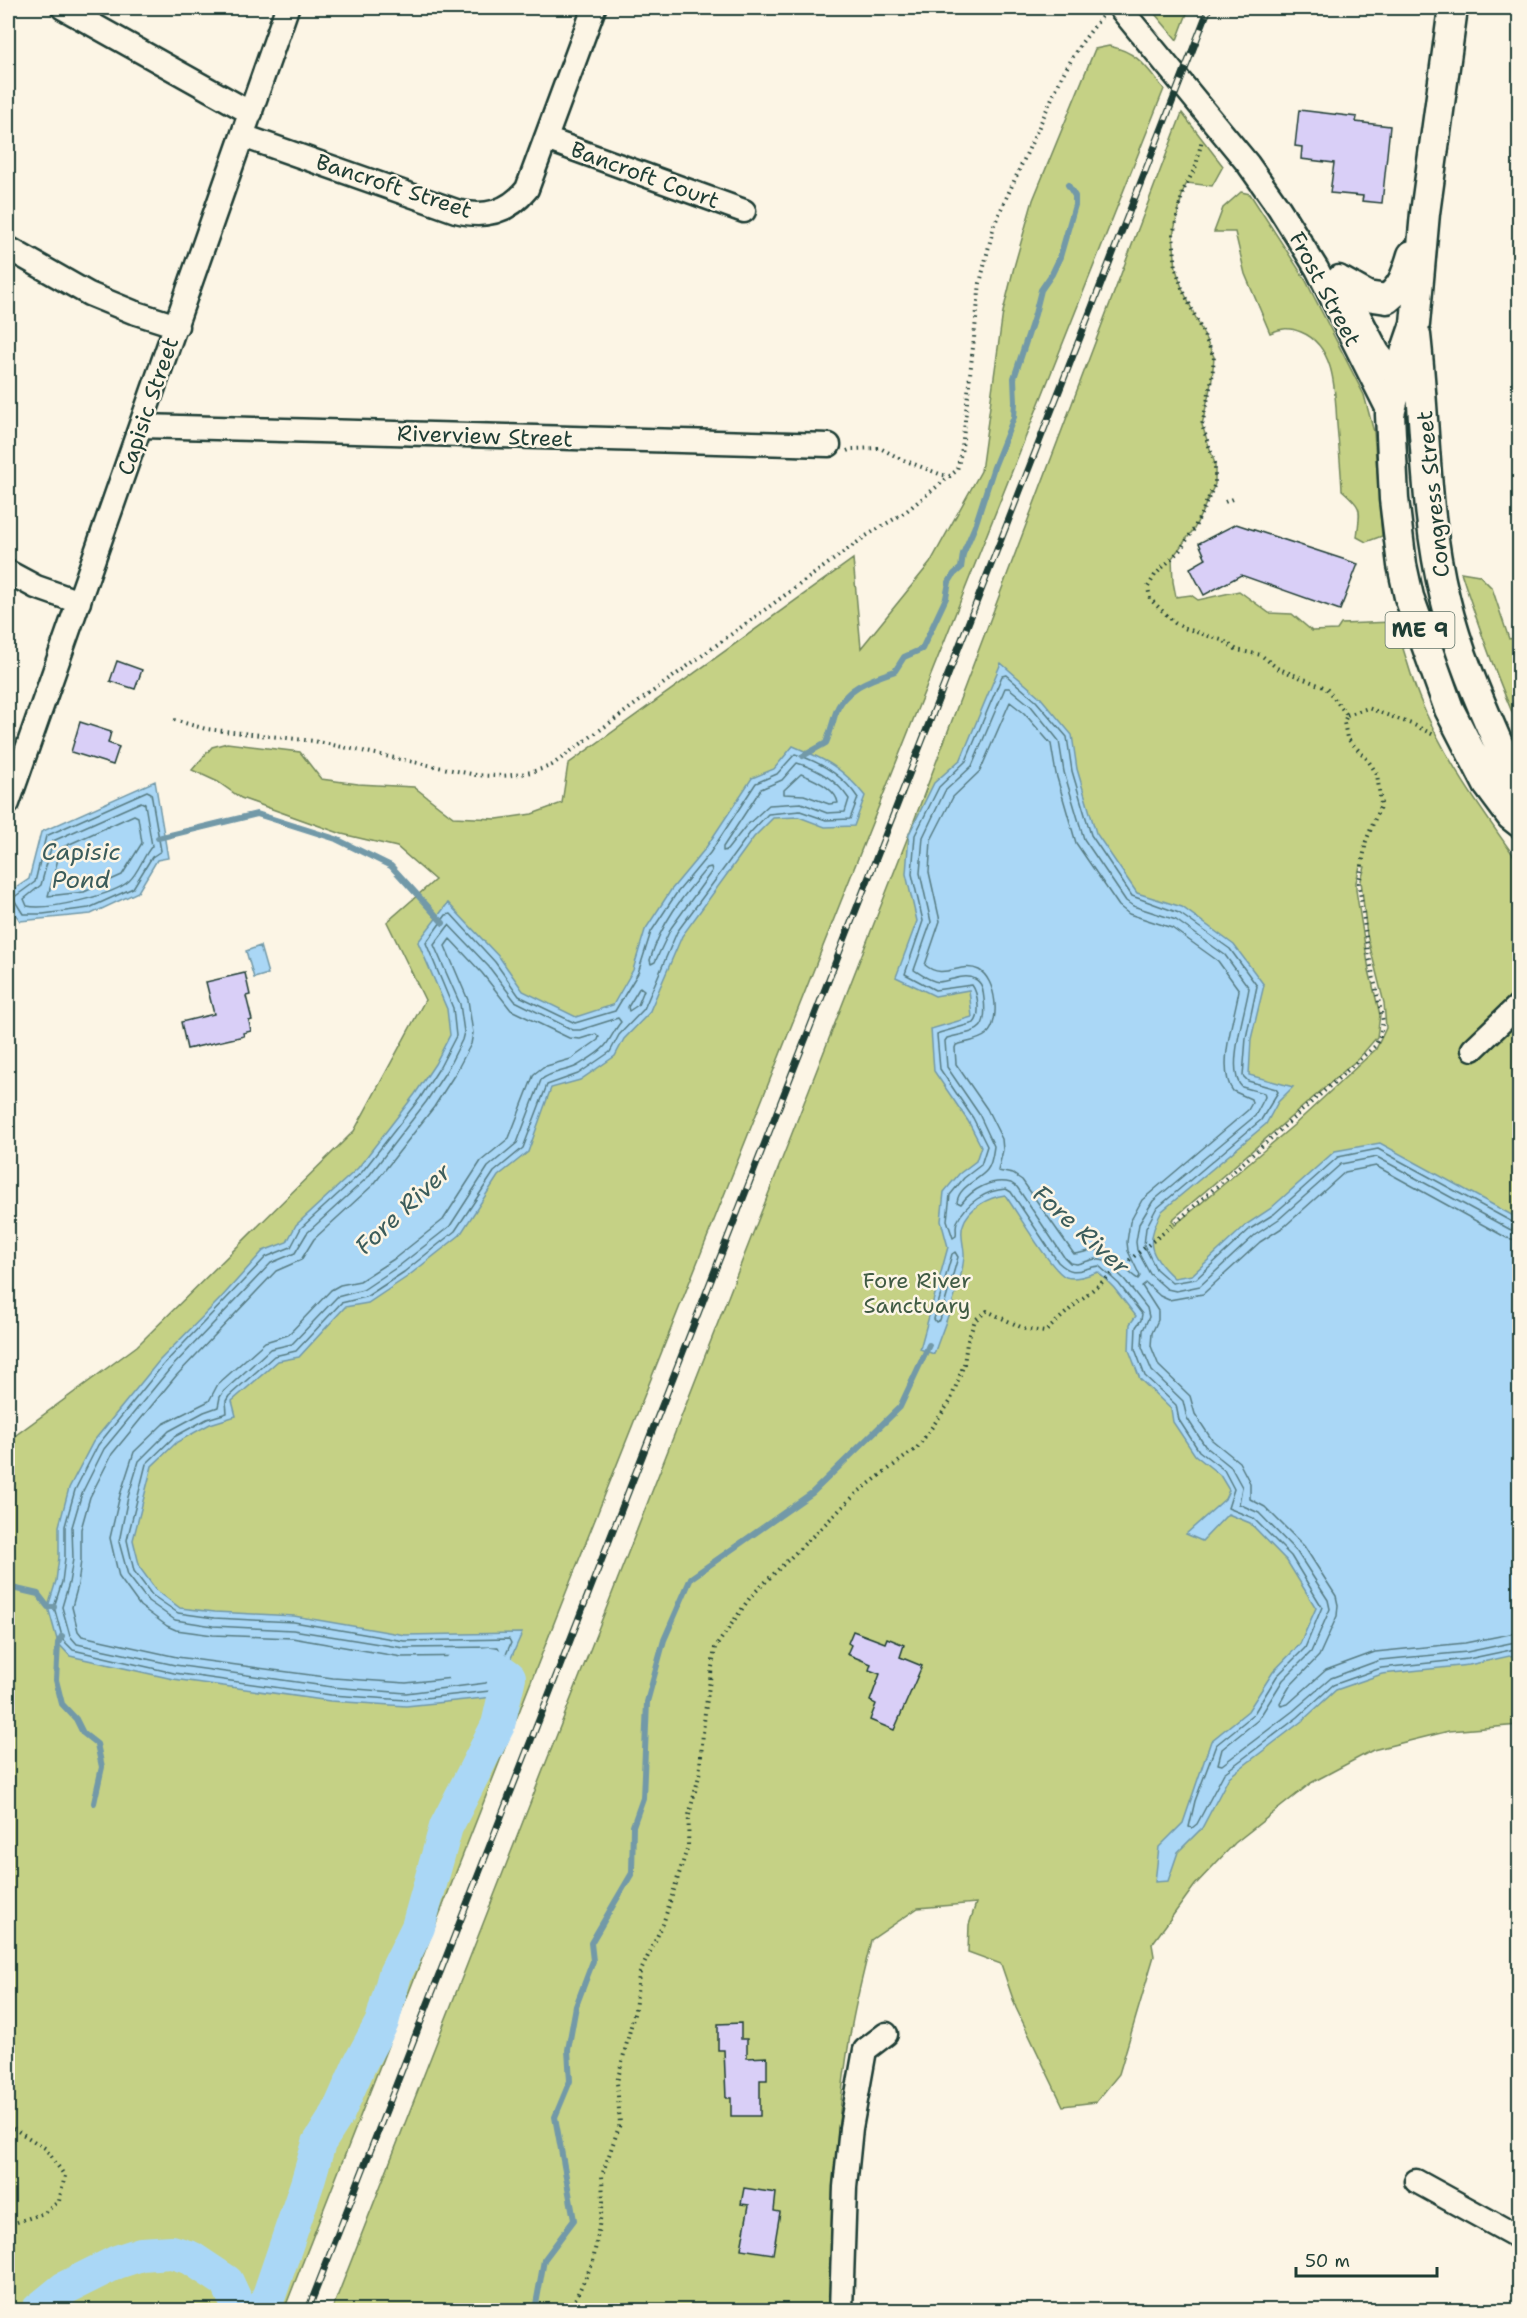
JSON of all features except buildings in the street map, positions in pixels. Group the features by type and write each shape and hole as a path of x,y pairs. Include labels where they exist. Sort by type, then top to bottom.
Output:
{"main road":[{"name":"Congress Street","path":"1453,8 1425,213 1415,324 1431,518 1445,599 1468,673 1520,794"},
{"path":"1342,282 1367,297 1387,299 1398,291 1404,281 1425,213"},
{"name":"Congress Street","path":"1415,324 1390,414 1394,499 1402,565 1409,597 1454,721 1488,784 1511,816 1520,823"},
{"name":"ME 9","path":"1399,379 1411,423 1418,525 1423,566 1433,605 1445,646 1463,688 1508,769"}],"street":[{"path":"63,8 251,113"},
{"name":"Capisic Street","path":"9,793 142,426 288,8"},
{"name":"Bancroft Street","path":"243,136 471,215 494,213 513,204 527,189 594,8"},
{"name":"Frost Street","path":"1120,8 1250,166 1288,203 1342,282 1378,352 1399,379"},
{"name":"Bancroft Court","path":"546,140 744,211"},
{"name":"Frost Street","path":"1250,166 1317,269 1390,414"},
{"path":"8,248 89,294 133,312 177,326"},
{"name":"Riverview Street","path":"142,426 829,445"},
{"path":"8,572 36,587 79,602"},
{"path":"1473,1049 1520,1004"},
{"path":"841,2310 845,2187 851,2128 864,2050 886,2034"},
{"path":"1416,2181 1520,2238"}],"path":[{"path":"174,720 206,729 314,741 476,775 501,777 535,772 552,765 866,536 904,513 957,470 962,448 980,283 994,225 1063,74 1080,45 1108,8"},
{"path":"1203,134 1196,166 1183,191 1173,235 1176,269 1182,288 1214,357 1203,425 1215,464 1215,484 1194,529 1180,549 1155,575 1148,587 1150,599 1174,623 1224,641 1237,650 1261,655 1277,668 1326,688 1347,716"},
{"path":"829,445 829,461 852,448 880,448 922,469 950,476"},
{"path":"1225,502 1232,499"},
{"path":"570,2310 593,2262 603,2202 602,2175 620,2124 617,2082 635,2010 639,1975 663,1924 688,1846 689,1815 699,1776 705,1712 715,1648 751,1596 791,1556 858,1492 917,1448 950,1402 964,1364 967,1343 975,1320 987,1311 1025,1329 1044,1332 1174,1224 1375,1046 1383,1021 1365,937 1359,883 1366,841 1381,804 1377,774 1367,759 1347,738 1344,722 1347,716 1368,708 1414,725 1446,741"},
{"path":"8,2125 45,2148 65,2176 59,2201 44,2212 8,2225"}],"green space":[{"path":"1150,8 1189,8 1177,40"},
{"path":"1109,46 1127,52 1141,61 1164,89 565,1595 284,2310 8,2310 8,1441 137,1346 354,1131 425,1000 387,922 435,880 397,847 342,834 241,798 218,782 192,770 212,747 227,743 300,752 321,779 358,784 414,787 453,817 497,819 532,814 562,803 568,764 853,559 861,648 930,563 981,471 1003,312 1033,200 1095,49"},
{"name":"Fore River Sanctuary","path":"1182,113 1223,166 1212,186 1187,183 1173,235 1176,269 1182,288 1214,357 1212,379 1202,425 1215,464 1215,484 1194,529 1172,558 1176,597 1191,595 1198,600 1239,591 1269,613 1292,614 1312,631 1337,630 1341,624 1393,622 1419,697 1440,741 1477,803 1519,863 1519,1725 1449,1731 1373,1750 1311,1783 1235,1843 1195,1885 1152,1944 1154,1956 1119,2074 1096,2102 1063,2106 1016,2008 1001,1964 968,1952 969,1925 976,1903 918,1908 871,1940 852,2024 842,2095 833,2203 829,2310 332,2310 909,834","holes":["1360,866 1365,867 1361,880 1367,935 1384,1003 1386,1028 1376,1049 1294,1125 1175,1225 1172,1220 1359,1058 1377,1037 1380,1015 1369,970 1356,890"]},
{"path":"1241,192 1250,194 1305,279 1364,395 1374,432 1382,536 1366,542 1357,537 1359,510 1354,501 1342,490 1334,385 1327,359 1321,348 1313,339 1297,330 1286,329 1270,333 1245,274 1235,232 1214,232 1223,208"},
{"path":"1461,572 1479,575 1492,588 1509,639 1519,637 1519,728 1488,651"}],"water":[{"name":"Fore River","path":"1001,663 1040,697 1072,735 1077,769 1096,833 1137,893 1182,907 1234,945 1264,985 1251,1039 1249,1075 1293,1087 1278,1102 1266,1124 1162,1211 1151,1239 1154,1254 1165,1270 1174,1278 1192,1275 1247,1224 1270,1209 1335,1151 1380,1143 1519,1219 1519,1654 1469,1665 1382,1674 1336,1690 1302,1721 1229,1777 1202,1828 1178,1852 1168,1881 1155,1882 1159,1847 1183,1823 1211,1741 1248,1711 1273,1672 1300,1644 1316,1608 1287,1561 1250,1523 1228,1514 1202,1541 1186,1534 1225,1499 1229,1490 1220,1475 1195,1455 1173,1422 1171,1409 1140,1379 1129,1350 1130,1324 1136,1316 1098,1272 1074,1278 1060,1273 1043,1253 1005,1195 980,1204 969,1213 962,1229 964,1253 962,1269 952,1306 934,1354 920,1349 948,1247 941,1221 944,1192 959,1174 976,1161 981,1146 968,1121 934,1071 931,1029 972,1017 969,990 935,996 896,977 917,921 906,874 909,834 934,783 961,759"},
{"name":"Fore River","path":"793,746 833,765 865,796 854,826 825,827 799,817 773,818 754,837 682,936 649,1013 624,1039 615,1056 580,1080 551,1088 528,1152 498,1176 460,1235 407,1277 368,1303 345,1307 299,1357 278,1361 232,1401 236,1416 210,1424 177,1442 152,1466 133,1540 140,1568 156,1590 180,1608 294,1616 405,1635 522,1633 494,1697 406,1706 330,1701 173,1679 70,1656 58,1643 48,1607 56,1581 59,1526 69,1488 93,1442 159,1361 263,1251 287,1242 296,1225 358,1168 435,1064 450,1035 447,1009 418,942 448,903 500,958 523,991 576,1017 613,1005 633,970 645,930 671,890 705,849 752,778 774,769"},
{"name":"Capisic Pond","path":"155,781 168,858 157,860 138,892 91,914 20,921 10,905 10,892 29,879 41,832"},
{"path":"260,946 268,974 254,978 246,951"}],"waterway":[{"path":"803,756 826,743 839,706 851,691 868,681 895,671 904,657 922,649 946,598 949,582 961,568 963,554 1014,417 1014,378 1041,290 1060,257 1075,205 1075,196 1068,185"},
{"path":"158,838 257,814 336,839 391,866 443,923"},
{"path":"535,2310 544,2260 574,2220 555,2117 570,2081 568,2050 576,2006 593,1961 591,1943 632,1873 633,1826 643,1798 647,1702 664,1640 691,1578 812,1493 900,1407 929,1345"},
{"path":"8,1587 38,1594 48,1607 54,1607"},
{"path":"62,1636 58,1643 56,1680 62,1704 76,1719 83,1733 97,1744 102,1767 94,1803"},
{"path":"264,2310 319,2143 338,2113 360,2063 382,2022 395,1974 418,1927 446,1827 498,1725 509,1677 491,1664 461,1667"},
{"path":"38,2310 65,2288 117,2262 141,2254 172,2252 191,2258 227,2282 240,2310"}],"railway":[{"path":"308,2310 1209,8"}]}
